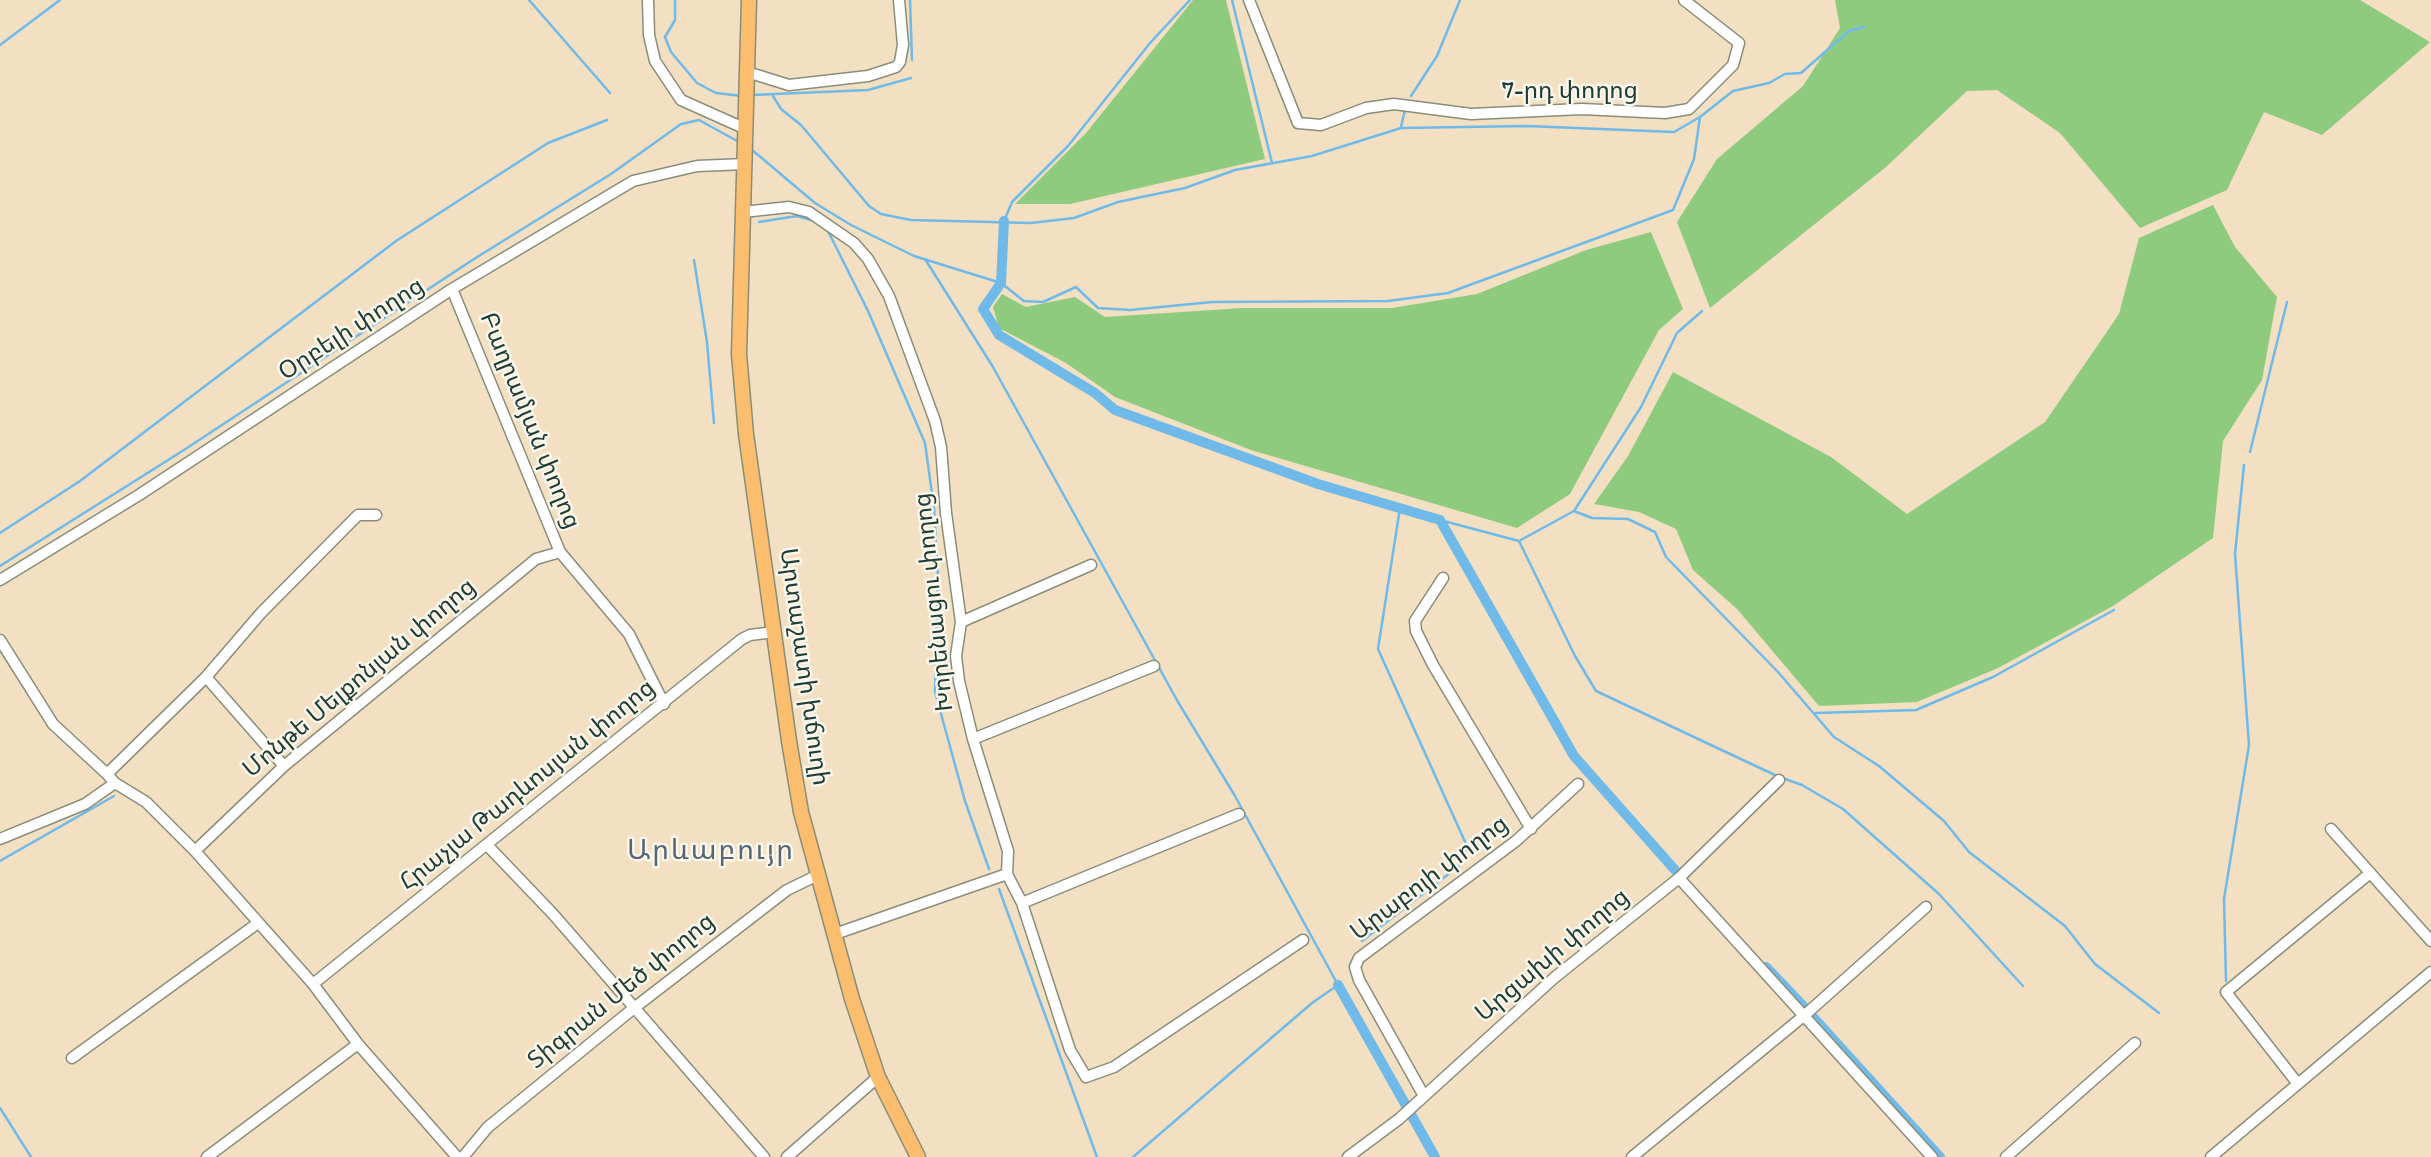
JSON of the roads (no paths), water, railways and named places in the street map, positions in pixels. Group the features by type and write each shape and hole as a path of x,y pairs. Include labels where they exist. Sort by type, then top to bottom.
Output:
{"main road":[{"name":"Արտաշատի խճուղի","path":"749,0 743,212 742,392 796,788 835,934 878,1077 918,1157"}],"street":[{"path":"648,0 649,35 655,61 681,100 746,129"},
{"path":"747,72 789,85 869,76 896,67 901,62 903,45 899,0"},
{"name":"7-րդ փողոց","path":"1249,0 1298,123 1321,125 1366,108 1394,104 1471,114 1582,109 1665,113 1689,109 1733,65 1739,43 1684,0"},
{"name":"Օրբելի փողոց","path":"0,580 139,495 452,289 633,181 696,166 746,164"},
{"name":"Խորենացու փողոց","path":"743,212 789,207 809,212 855,243 874,268 888,296 935,421 941,447 946,513 961,622 958,668 973,739 1008,851 1007,874 1022,903 1056,1010 1077,1064 1086,1077 1114,1067 1303,940"},
{"name":"Բաղրամյան փողոց","path":"452,289 560,552 629,635 664,704"},
{"path":"0,839 85,804 206,677 261,613 359,515 376,515"},
{"name":"Մոնթե Մելքոնյան փողոց","path":"194,851 284,766 536,559 560,552"},
{"path":"961,622 1091,565"},
{"path":"1443,578 1415,621 1416,631 1433,666 1531,829"},
{"name":"Հրաչյա Թադևոսյան փողոց","path":"313,984 742,639 750,635 774,632"},
{"path":"0,640 53,724 111,778 146,802 194,851 313,984 358,1044 457,1157"},
{"path":"973,739 1154,666"},
{"path":"206,677 284,766"},
{"name":"Արցախի փողոց","path":"1348,1157 1399,1119 1554,978 1679,877 1779,780"},
{"name":"Արաբոյի փողոց","path":"1424,1096 1359,980 1356,967 1359,957 1451,892 1531,829 1578,784"},
{"path":"1022,903 1239,814"},
{"path":"2332,829 2431,941"},
{"path":"487,845 552,914 764,1157"},
{"name":"Տիգրան Մեծ փողոց","path":"463,1157 488,1126 634,1008 787,890 818,874"},
{"path":"835,934 1007,874"},
{"path":"2298,1084 2226,992 2369,874"},
{"path":"1679,877 1806,1014 1932,1157"},
{"path":"1632,1157 1806,1014 1926,907"},
{"path":"72,1058 258,923"},
{"path":"2211,1157 2431,972"},
{"path":"2006,1157 2134,1043"},
{"path":"207,1157 358,1044"},
{"path":"787,1157 878,1077"}],"waterway":[{"path":"0,45 60,0"},
{"path":"529,0 610,93"},
{"path":"675,0 675,20 665,37 671,52 697,83 716,93 742,96"},
{"path":"910,0 912,60"},
{"path":"1004,221 1012,202 1068,146 1150,43 1190,0"},
{"path":"1232,0 1272,163"},
{"path":"1411,96 1437,56 1460,0"},
{"path":"773,96 781,109 801,125 869,206 881,214 911,220 1031,223 1074,218 1118,202 1185,188 1235,170 1312,156 1401,128 1527,126 1674,132 1700,117 1733,91 1769,83 1785,74 1801,73 1849,31 1864,27"},
{"path":"752,95 868,90 911,78"},
{"path":"1401,127 1405,110"},
{"path":"751,149 815,203 851,225 914,256 1001,283 1024,301 1043,302 1076,287 1098,308 1130,310 1212,302 1388,301 1448,293 1673,210 1694,159 1700,117"},
{"path":"0,533 80,481 396,241 548,143 607,120"},
{"path":"0,566 184,450 474,259 611,174 681,124 699,120 739,142"},
{"path":"759,222 797,216 814,221"},
{"path":"1004,221 1001,283 983,309 999,335 1095,393 1115,410 1318,484 1440,520 1574,756 1675,870"},
{"path":"828,231 868,311 925,443 934,508 938,577 935,692 965,801 989,869"},
{"path":"925,259 993,367 1178,702 1235,796 1338,985 1312,1003 1133,1157"},
{"path":"694,260 707,342 714,423"},
{"path":"2250,452 2287,302"},
{"path":"1574,511 1641,407 1677,333 1702,311"},
{"path":"2226,981 2224,899 2249,745 2235,554 2244,465"},
{"path":"1362,941 1464,862 1466,844 1378,649 1400,508"},
{"path":"1519,541 1574,511 1592,518 1628,519 1655,532 1666,557 1778,672 1834,737 1879,766 1944,821 1969,852 2065,926 2095,964 2159,1013"},
{"path":"1440,520 1519,541 1575,656 1596,691 1777,776 1802,785 1843,809 1939,894 2023,986"},
{"path":"1816,713 1916,710 1993,677 2114,610"},
{"path":"0,861 114,796"},
{"path":"999,889 1097,1157"},
{"path":"1766,967 1805,1008"},
{"path":"1338,985 1435,1157"},
{"path":"1814,1018 1940,1157"},
{"path":"0,1108 31,1157"}],"district":[{"name":"Արևաբույր","path":"711,852"}]}
